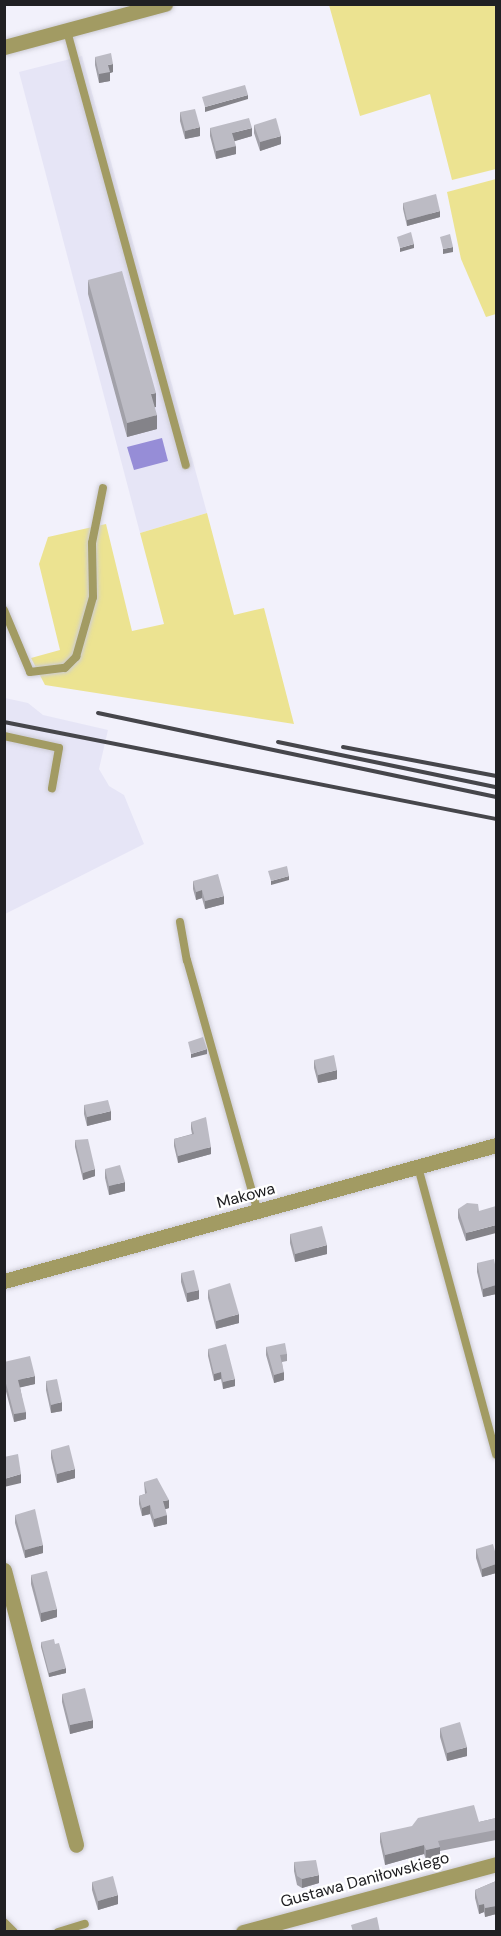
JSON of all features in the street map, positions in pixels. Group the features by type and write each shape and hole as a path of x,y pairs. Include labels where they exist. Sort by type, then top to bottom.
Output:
{"street":[{"path":"4,47 165,4"},
{"name":"Makowa","path":"4,1281 496,1145"},
{"path":"4,1570 76,1845"},
{"name":"Gustawa Daniłowskiego","path":"243,1932 496,1864"}],"lane":[{"path":"67,31 186,465"},
{"path":"4,610 30,672 65,668 76,657 93,597 92,543 102,488"},
{"path":"4,736 59,748 52,788"},
{"path":"180,922 187,960 258,1212"},
{"path":"418,1167 496,1455"},
{"path":"4,1922 14,1932"},
{"path":"58,1932 85,1924"}],"shaded area":[{"path":"329,5 496,5 496,169 452,180 430,94 360,116"},
{"path":"82,56 207,513 140,533 19,72"},
{"path":"496,179 496,314 486,317 461,259 447,192"},
{"path":"162,438 168,461 134,470 127,447"},
{"path":"207,513 234,615 264,608 294,724 45,685 31,658 60,650 39,564 48,537 106,524 132,631 164,624 140,533"},
{"path":"5,698 28,703 43,715 108,730 99,769 109,786 124,795 144,844 5,914"}],"building":[{"path":"111,53 113,64 108,65 110,72 99,74 95,57"},
{"path":"245,85 248,95 205,107 202,97"},
{"path":"195,109 200,127 185,131 180,112"},
{"path":"249,118 252,128 232,133 236,146 216,151 210,128"},
{"path":"276,118 281,136 260,142 254,125"},
{"path":"436,194 440,211 407,220 403,203"},
{"path":"411,232 414,244 400,248 397,237"},
{"path":"450,234 453,247 443,249 440,237"},
{"path":"122,271 156,393 151,394 157,415 127,423 88,280"},
{"path":"287,866 289,876 271,881 268,871"},
{"path":"218,874 224,896 205,901 202,890 196,892 193,881"},
{"path":"203,1037 207,1049 191,1054 188,1042"},
{"path":"334,1055 337,1070 318,1075 314,1060"},
{"path":"108,1100 111,1111 87,1117 84,1105"},
{"path":"206,1117 211,1147 178,1156 174,1139 194,1134 191,1122"},
{"path":"88,1139 95,1169 83,1173 75,1140"},
{"path":"120,1165 125,1182 109,1186 105,1169"},
{"path":"467,1203 478,1204 479,1211 496,1206 496,1225 466,1233 458,1209"},
{"path":"322,1226 327,1245 295,1254 290,1234"},
{"path":"494,1259 496,1285 483,1289 477,1263"},
{"path":"194,1270 199,1290 187,1293 181,1273"},
{"path":"230,1283 239,1314 216,1321 208,1290"},
{"path":"285,1343 287,1354 280,1355 284,1372 274,1375 266,1347"},
{"path":"226,1344 235,1379 223,1382 221,1372 214,1374 208,1349"},
{"path":"30,1356 35,1376 18,1380 26,1412 14,1414 4,1376 4,1362"},
{"path":"57,1379 62,1402 51,1405 46,1381"},
{"path":"69,1445 75,1469 57,1474 51,1450"},
{"path":"18,1454 21,1474 4,1479 4,1457"},
{"path":"157,1478 169,1500 163,1501 167,1515 154,1519 150,1505 142,1508 139,1496 147,1493 144,1482"},
{"path":"35,1509 43,1545 25,1550 15,1515"},
{"path":"493,1544 496,1564 482,1569 476,1549"},
{"path":"47,1571 57,1609 41,1613 31,1575"},
{"path":"54,1639 55,1644 59,1643 66,1668 49,1673 41,1642"},
{"path":"85,1688 93,1720 70,1725 62,1694"},
{"path":"460,1722 467,1747 447,1753 440,1728"},
{"path":"474,1805 479,1822 496,1818 496,1830 438,1841 440,1847 426,1850 424,1845 385,1855 380,1833 412,1826 418,1818"},
{"path":"316,1860 319,1875 302,1879 297,1876 294,1862"},
{"path":"113,1876 118,1895 98,1901 92,1882"},
{"path":"496,1881 496,1906 485,1908 484,1904 479,1905 475,1890"},
{"path":"377,1917 380,1932 353,1932 351,1925"}],"railway":[{"path":"98,713 496,797"},
{"path":"4,722 496,819"},
{"path":"278,742 496,787"},
{"path":"343,747 496,776"}]}
